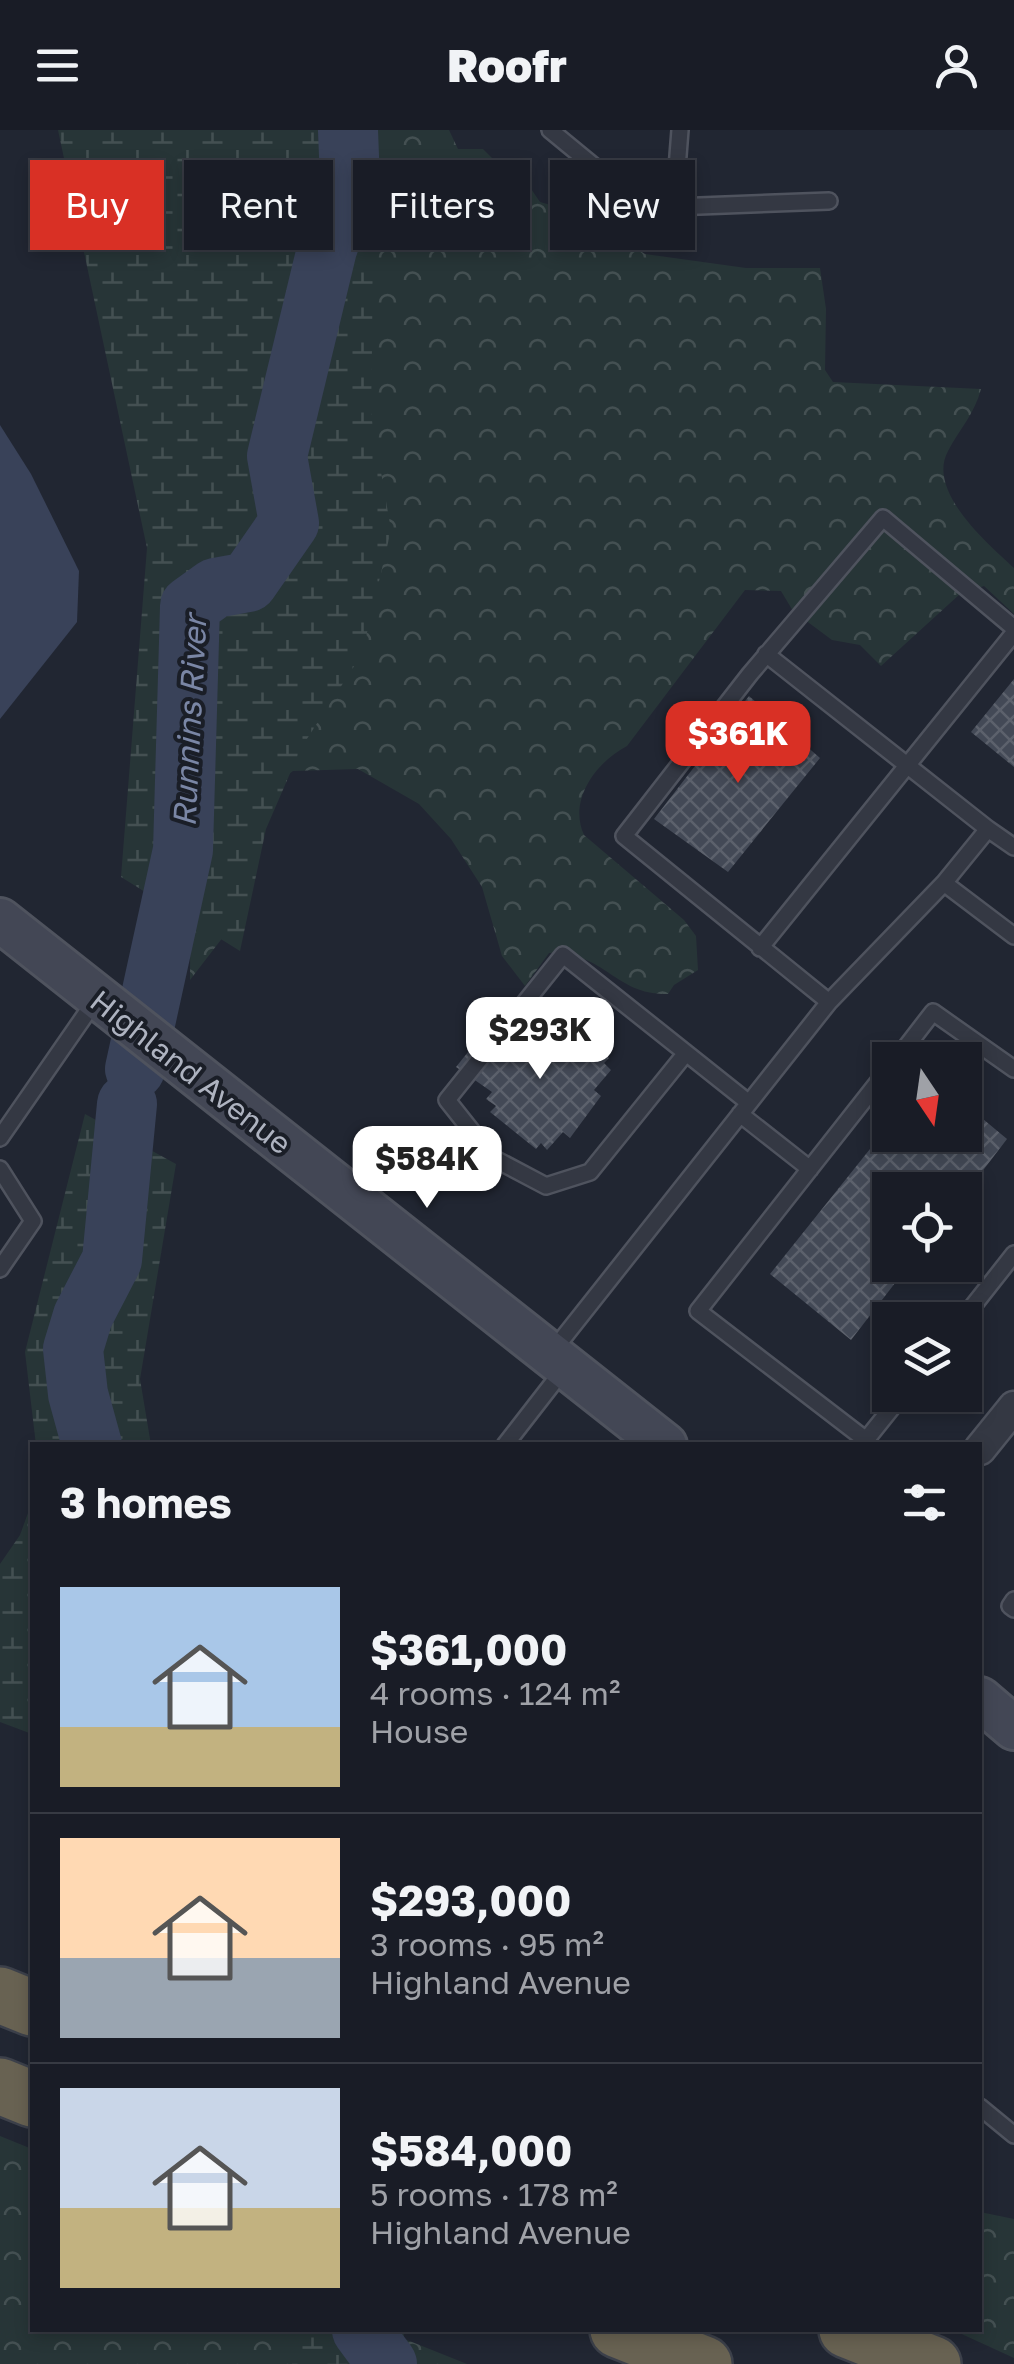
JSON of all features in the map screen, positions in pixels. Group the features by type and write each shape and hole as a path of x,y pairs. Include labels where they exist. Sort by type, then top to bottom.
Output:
{"highway":[{"path":"0,1995 30,2007"},
{"path":"0,2086 30,2098"},
{"path":"623,2332 704,2364"},
{"path":"852,2332 934,2364"}],"main road":[{"name":"Highland Avenue","path":"0,920 660,1442"},
{"path":"982,1701 1014,1728"}],"street":[{"path":"982,1447 1014,1407"}],"lane":[{"path":"550,130 586,160"},
{"path":"678,160 680,130"},
{"path":"695,206 828,201"},
{"path":"760,948 1014,630 883,518 766,654 624,836 760,948 829,1002"},
{"path":"766,654 1014,847"},
{"path":"507,1442 558,1359 745,1109 829,1002 944,883 988,829"},
{"path":"944,883 1014,936"},
{"path":"686,1052 590,1172 546,1186 493,1158 447,1100 563,955 686,1052 810,1169"},
{"path":"0,1138 97,998"},
{"path":"910,1042 934,1012 976,1042"},
{"path":"982,1046 1014,1069"},
{"path":"872,1090 698,1310 866,1440 888,1412"},
{"path":"0,1169 33,1221 0,1270"},
{"path":"976,1302 1014,1254"},
{"path":"1014,1600 1010,1606 1014,1608"},
{"path":"982,2109 1014,2135"}],"green space":[{"path":"58,130 384,130 386,160 353,160 353,250 377,250 373,280 371,414 391,530 362,654 301,748 266,829 240,951 121,877 147,548 84,250 164,250 164,160 64,160"},
{"path":"248,130 449,130 458,149 483,149 494,160 353,160 353,250 530,250 530,187 540,202 550,205 550,250 639,250 746,268 820,268 826,309 825,370 833,382 981,389 948,451 943,467 945,483 963,516 1014,568 1014,614 984,586 960,594 881,666 860,645 832,640 793,611 781,591 745,590 627,746 605,762 588,783 580,809 584,835 684,920 696,936 698,970 674,985 668,994 634,988 597,965 568,954 549,953 525,986 502,956 482,887 451,839 419,804 358,769 293,771 237,811 230,928 190,980 191,824 238,250 333,250 333,160 246,160"},
{"path":"85,1114 176,1164 140,1379 150,1442 36,1442 25,1352"},
{"path":"30,1508 30,1733 0,1722 0,1564 20,1535"},
{"path":"0,2136 30,2148 30,2332 387,2332 467,2364 0,2364"},
{"path":"982,2212 1014,2219 1014,2358 957,2332 982,2332"},
{"path":"291,2332 404,2332 404,2364 292,2364"}],"water":[{"path":"0,425 31,474 79,571 77,622 0,719"}],"building":[{"path":"1014,679 1014,767 971,732"},
{"path":"749,696 820,758 728,872 654,819"},
{"path":"551,1020 558,1027 565,1020 609,1058 604,1063 611,1070 594,1090 601,1096 570,1138 563,1132 547,1150 541,1143 536,1149 490,1112 496,1106 486,1099 492,1092 456,1067 484,1032 518,1060"},
{"path":"982,1118 1007,1139 982,1172 872,1172 872,1282 896,1282 880,1302 872,1302 872,1313 851,1340 770,1274 872,1146 872,1152 982,1152"}],"waterway":[{"name":"Runnins River","path":"135,1069 183,850 190,606 215,588 248,582 289,523 277,456 327,249 350,182 348,130"},
{"name":"Runnins River","path":"91,1442 78,1394 73,1349 83,1316 112,1260 127,1104"},
{"name":"Runnins River","path":"363,2332 387,2364"}]}
